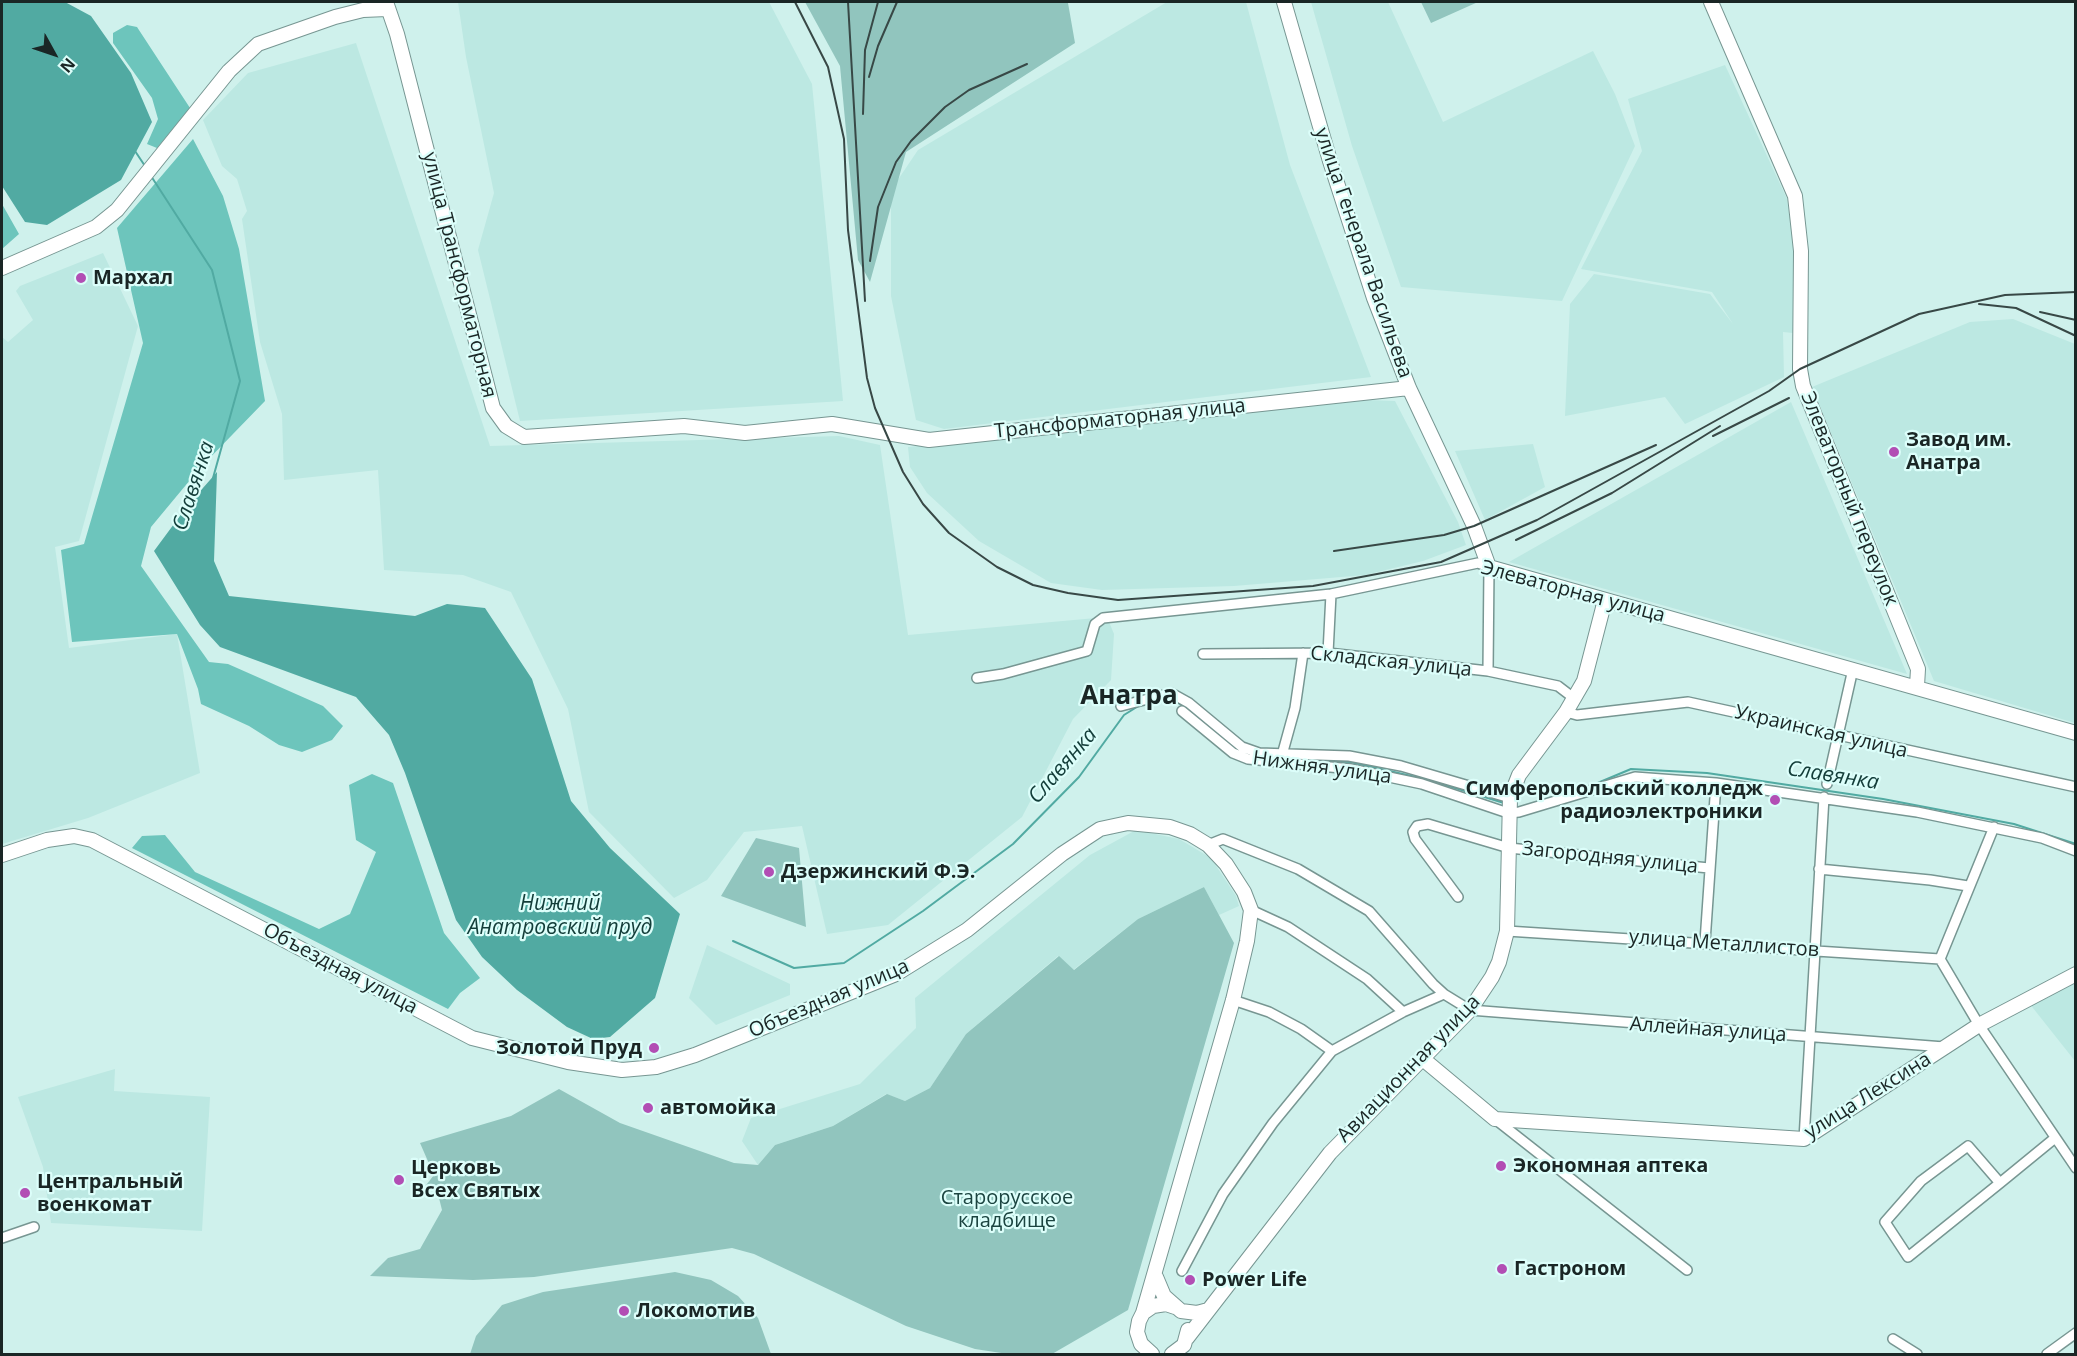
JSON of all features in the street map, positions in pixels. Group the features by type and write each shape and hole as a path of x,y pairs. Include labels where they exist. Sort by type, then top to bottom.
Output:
{"main road":[{"name":"улица Генерала Васильева","path":"1284,2 1330,161 1374,298 1409,388 1474,526 1489,567"},
{"name":"Элеваторный переулок","path":"1711,2 1795,196 1801,251 1800,369 1803,386 1918,669 1917,686"},
{"path":"2,268 96,227 131,194 229,71 258,44 334,17 386,5"},
{"name":"улица Трансформаторная","path":"386,5 400,45 493,408 506,426 524,437 684,426 745,433 832,424"},
{"name":"Трансформаторная улица","path":"832,424 929,440 1409,388"},
{"name":"Элеваторная улица","path":"1489,567 2076,732"},
{"name":"Авиационная улица","path":"1173,1354 1188,1338 1330,1152 1470,1010 1500,962 1508,931 1510,798 1519,775 1575,699 1584,681 1605,600"},
{"name":"Объездная улица","path":"2,855 47,840 74,836 92,840 472,1038 568,1062 622,1070 656,1067 696,1055 896,974 967,930 1062,854 1100,829 1128,823 1170,827 1208,845 1235,877 1251,910"},
{"path":"1138,1354 1137,1327 1156,1277 1233,1000 1247,941 1251,910"},
{"name":"улица Лексина","path":"1495,1119 1804,1139 1979,1025 2076,974"},
{"path":"1423,1059 1495,1119"},
{"path":"1156,1277 1164,1296 1188,1322 1188,1338"},
{"path":"1143,1313 1159,1305 1197,1313 1209,1310"},
{"path":"1138,1338 1145,1349 1152,1354"}],"street":[{"name":"Элеваторная улица","path":"977,678 1003,674 1087,651 1095,624 1103,618 1331,594 1478,563 1489,567"},
{"name":"улица Генерала Васильева","path":"1488,671 1489,567"},
{"path":"1328,654 1331,594"},
{"path":"1282,755 1295,708 1303,653"},
{"name":"Складская улица","path":"1203,654 1328,654 1488,671 1558,686 1575,699"},
{"path":"1827,784 1853,669"},
{"name":"Нижняя улица","path":"1121,706 1171,693 1189,703 1242,747 1259,753 1349,756 1390,764 1510,798"},
{"name":"Украинская улица","path":"1566,712 1577,715 1688,702 2076,787"},
{"name":"Нижняя улица","path":"1182,711 1233,753 1248,759 1350,769 1422,784 1508,813"},
{"path":"1508,813 1540,807 1635,777 1716,783 1824,797 1994,826 2042,838 2076,851"},
{"path":"1709,868 1716,783"},
{"path":"1804,1139 1809,1038 1817,949 1824,797"},
{"name":"Загородняя улица","path":"1458,897 1415,839 1413,832 1417,826 1428,824 1509,848 1709,868 1705,942"},
{"path":"1994,826 1940,959 1979,1025 2076,1167"},
{"path":"1208,845 1223,839 1298,869 1369,911 1444,994 1470,1010"},
{"path":"1820,869 1968,886"},
{"path":"1251,910 1288,927 1367,979 1403,1012"},
{"name":"улица Металлистов","path":"1508,931 1817,949 1940,959"},
{"path":"1182,1271 1223,1194 1273,1123 1332,1051 1403,1012 1444,994"},
{"path":"1233,1000 1269,1012 1301,1029 1332,1051"},
{"name":"Аллейная улица","path":"1470,1010 1946,1047"},
{"path":"1495,1119 1687,1270"},
{"path":"2000,1183 1968,1146 1922,1181 1885,1222 1908,1257 2000,1183 2055,1138"},
{"path":"2,1238 34,1227"},
{"path":"2047,1354 2076,1333"},
{"path":"1893,1340 1917,1354"}],"shaded area":[{"path":"458,2 769,2 812,84 843,401 520,421 478,250 494,193 466,57"},
{"path":"1167,2 1246,2 1290,165 1371,377 944,429 916,420 891,296 891,190 918,150"},
{"path":"1311,2 1388,2 1443,122 1593,51 1615,94 1635,146 1562,301 1401,287 1352,146"},
{"path":"127,25 137,27 190,108 157,148 147,144 158,119 152,98 113,43 113,33"},
{"path":"356,43 490,446 839,436 880,445 908,635 1107,617 1114,634 1111,680 1073,719 1022,817 888,925 827,934 802,826 744,832 707,880 674,898 589,812 568,709 511,592 463,575 384,570 378,470 284,480 282,414 260,342 242,219 247,211 237,179 222,166 203,120 248,73"},
{"path":"1725,65 1787,199 1795,249 1793,333 1783,332 1784,377 1685,424 1665,397 1565,416 1570,304 1594,274 1710,294 1733,324 1712,292 1581,269 1642,151 1628,99"},
{"path":"193,139 223,196 239,249 265,401 200,468 151,527 141,566 209,662 228,664 323,706 343,726 332,740 302,752 279,745 249,726 201,704 198,689 177,634 72,642 61,550 84,544 143,343 117,228"},
{"path":"2,204 19,234 2,249"},
{"path":"103,253 138,326 79,541 55,547 69,648 177,634 200,773 88,818 2,844 2,337 8,342 33,320 16,291 20,286"},
{"path":"2013,319 2075,344 2075,723 1934,681 1812,387 1970,322"},
{"path":"1367,400 1395,401 1458,522 1466,545 1423,561 1365,575 1234,586 1102,590 1051,583 979,541 927,493 910,467 908,447"},
{"path":"1791,402 1907,674 1509,562"},
{"path":"1533,444 1545,487 1485,520 1455,451"},
{"path":"372,774 393,783 444,933 480,978 460,993 448,1009 132,848 142,836 165,835 195,872 319,929 350,914 376,852 356,840 349,785"},
{"path":"1136,830 1179,839 1211,858 1236,896 1239,906 1219,915 1204,887 1138,919 1073,970 1058,956 966,1034 930,1088 905,1101 886,1094 833,1126 775,1145 758,1165 742,1141 751,1118 860,1084 916,1028 915,998 1090,855"},
{"path":"707,945 790,984 790,995 716,1025 689,998"},
{"path":"2075,981 2075,1061 2029,1003"},
{"path":"115,1069 114,1091 210,1097 202,1231 51,1223 43,1167 18,1097"}],"green space":[{"path":"805,2 1068,3 1075,43 906,152 870,282 858,260 840,66"},
{"path":"1421,2 1478,2 1431,23"},
{"path":"756,838 799,848 806,927 721,896"},
{"name":"Старорусское кладбище","path":"1204,887 1234,943 1128,1310 1052,1354 1008,1354 975,1349 906,1326 754,1254 732,1248 534,1277 473,1280 370,1276 388,1258 420,1249 442,1210 437,1190 423,1189 434,1175 420,1143 511,1116 559,1089 620,1123 734,1163 758,1165 775,1145 833,1126 887,1094 905,1101 930,1088 966,1034 1059,956 1074,970 1138,919"},
{"name":"Локомотив","path":"675,1272 711,1280 738,1296 758,1318 771,1354 470,1354 476,1336 502,1305 543,1292"}],"water":[{"path":"2,2 65,2 91,16 131,73 152,122 121,180 47,225 25,222 2,186"},
{"name":"Нижний Анатровский пруд","path":"217,472 214,561 229,596 415,616 447,604 485,608 532,679 571,801 610,848 680,914 655,998 610,1037 593,1039 567,1027 517,990 482,957 456,920 405,773 389,735 356,697 220,647 200,625 154,551 188,505"}],"waterway":[{"name":"Славянка","path":"135,151 145,166"},
{"name":"Славянка","path":"151,176 212,270 240,381 213,478"},
{"name":"Славянка","path":"1165,699 1170,698 1190,710 1238,749"},
{"name":"Славянка","path":"733,941 794,968 844,963 923,911 1013,844 1079,777 1124,715 1140,705"},
{"name":"Славянка","path":"1317,761 1350,762 1429,780 1504,803"},
{"name":"Славянка","path":"1588,787 1631,769 1707,773 1883,799 2014,824 2076,844"}],"railway":[{"path":"795,2 828,67 844,139 848,230 867,378 875,408 903,472 923,504 949,533 997,567 1033,585 1068,593 1118,600 1313,586 1441,562 1537,520 1769,391 1800,369 1919,314 2005,295 2076,292"},
{"path":"848,2 865,301"},
{"path":"863,114 865,50 878,2"},
{"path":"869,77 878,46 897,2"},
{"path":"870,261 878,207 896,162 911,141 945,107 969,90 1027,64"},
{"path":"1979,304 2016,308 2076,336"},
{"path":"2040,312 2076,320"},
{"path":"1713,436 1789,398"},
{"path":"1516,540 1612,493 1720,426"},
{"path":"1334,551 1444,535 1474,526 1656,445"}],"place":[{"name":"Мархал","path":"81,278"},
{"name":"Завод им. Анатра","path":"1894,452"},
{"name":"Симферопольский колледж радиоэлектроники","path":"1775,800"},
{"name":"Дзержинский Ф.Э.","path":"769,872"},
{"name":"Золотой Пруд","path":"654,1048"},
{"name":"автомойка","path":"648,1108"},
{"name":"Экономная аптека","path":"1501,1166"},
{"name":"Церковь Всех Святых","path":"399,1180"},
{"name":"Центральный военкомат","path":"25,1193"},
{"name":"Гастроном","path":"1502,1269"},
{"name":"Power Life","path":"1190,1280"},
{"name":"Локомотив","path":"624,1311"}],"district":[{"name":"Анатра","path":"1129,697"}]}
